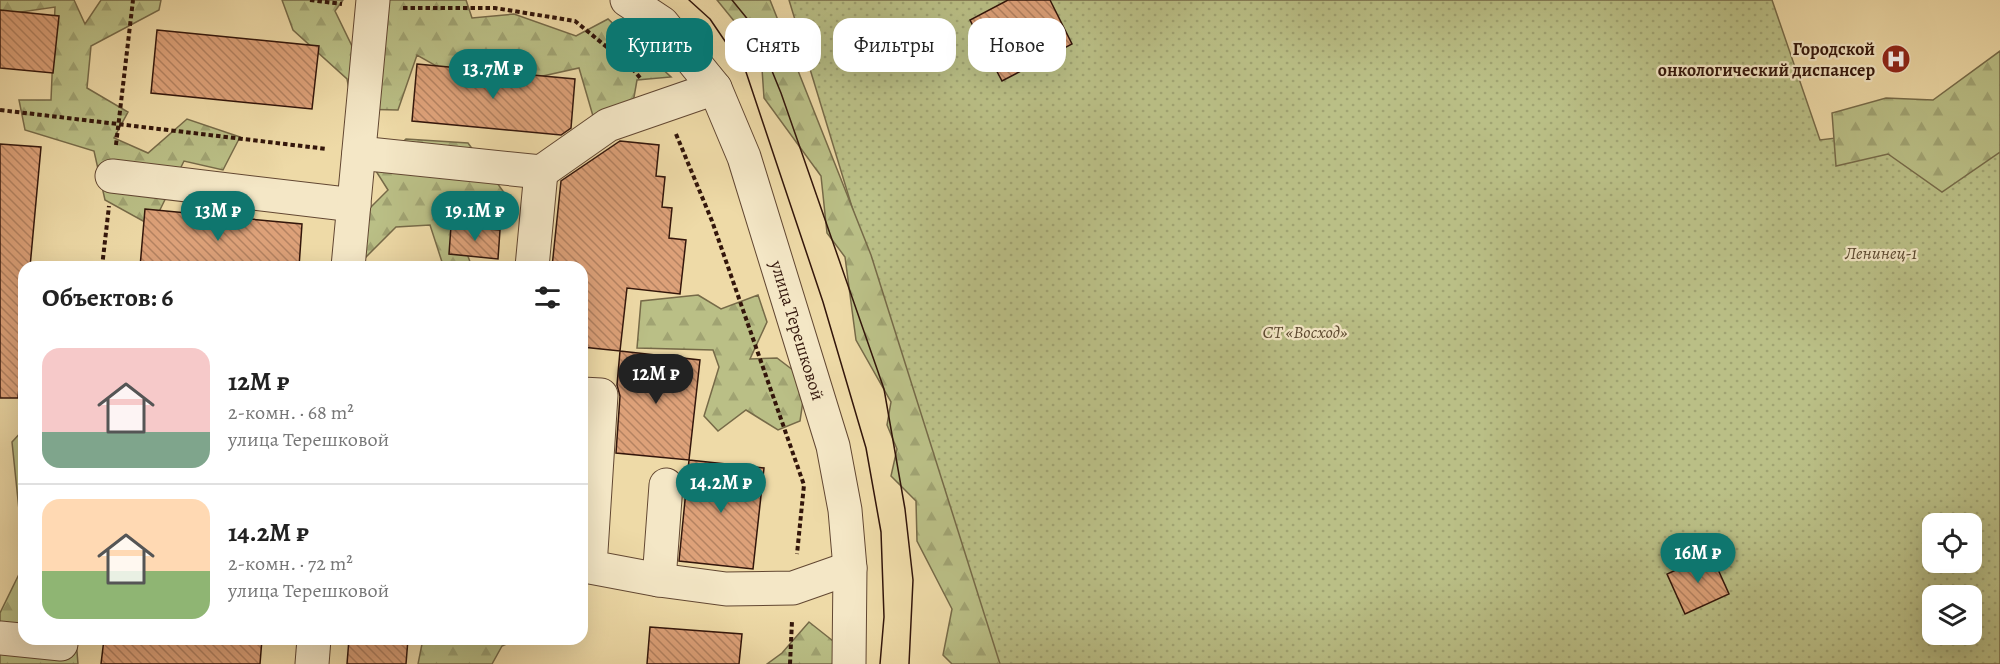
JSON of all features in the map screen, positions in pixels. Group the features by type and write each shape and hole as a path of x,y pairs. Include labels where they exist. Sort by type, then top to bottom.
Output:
{"street":[{"name":"улица Терешковой","path":"627,0 662,23 715,88 744,157 833,446 845,510 850,568 849,664"},
{"path":"349,261 373,4"},
{"path":"359,153 541,172 608,125 715,88"},
{"path":"533,261 541,172"},
{"path":"112,176 354,205"},
{"path":"588,394 601,395 590,567 659,580 726,589 793,588 850,568"},
{"path":"659,580 666,485"},
{"path":"0,638 18,641"},
{"path":"38,645 60,649"},
{"path":"312,664 314,645"}],"path":[{"path":"103,261 133,0"},
{"path":"310,0 495,8 575,21 630,66 665,105 712,221 804,485 793,588 790,664"},
{"path":"0,110 359,153"}],"green space":[{"path":"0,0 74,0 85,24 101,0 161,0 159,10 91,46 87,88 128,112 114,138 148,153 187,119 240,137 223,170 184,161 152,226 105,200 94,151 25,130 19,100 51,100 55,7 0,15"},
{"path":"282,0 343,0 335,11 353,48 389,0 466,0 472,18 514,14 576,36 606,20 606,72 666,72 671,77 637,80 633,103 593,116 579,68 516,82 474,53 445,71 417,55 398,110 353,109 347,79 293,30"},
{"path":"717,0 770,0 777,18 732,18"},
{"name":"СТ «Восход»","path":"789,0 1772,0 1820,140 2000,118 2000,664 991,664 811,72 821,72 821,18 794,18"},
{"path":"2000,51 2000,152 1942,192 1888,154 1836,166 1832,113 1886,98 1933,100"},
{"path":"762,72 799,72 871,255 1000,664 952,664 943,655 952,609 917,541 916,501 891,476 897,449 887,425 891,402 856,340 845,257 827,233 821,176 764,98"},
{"path":"406,139 468,143 508,198 452,214 470,261 442,261 430,225 396,227 362,261 351,261 340,238 388,190 374,168"},
{"path":"698,295 721,309 758,295 767,322 750,359 777,358 806,380 800,421 778,430 746,410 718,431 704,416 719,367 713,350 637,348 641,301"},
{"path":"18,436 18,500 12,442"},
{"path":"18,576 18,645 76,645 78,664 0,664 0,613"},
{"path":"809,622 847,652 846,664 767,664 782,653"},
{"path":"422,645 504,645 492,664 418,664"}],"building":[{"path":"1008,0 1050,0 1059,18 974,18"},
{"path":"0,10 59,16 53,73 0,68"},
{"path":"157,30 319,46 312,109 151,93"},
{"path":"1066,32 1072,44 1066,47"},
{"path":"417,64 575,79 571,128 561,135 412,121"},
{"path":"997,72 1019,72 1002,81"},
{"path":"620,141 659,145 656,176 665,177 662,207 672,208 669,238 686,240 680,294 627,288 620,351 588,348 588,261 553,261 561,181"},
{"path":"0,144 41,147 31,261 18,261 18,398 0,398"},
{"path":"145,209 302,224 299,261 141,261"},
{"path":"451,226 500,230 498,259 449,254"},
{"path":"620,351 700,360 689,460 616,453"},
{"path":"689,460 764,468 753,569 679,561"},
{"path":"1711,554 1729,594 1685,614 1667,574"},
{"path":"650,627 742,634 739,664 647,664"},
{"path":"103,645 262,645 260,664 101,664"},
{"path":"349,645 408,645 406,664 347,664"}],"tram line":[{"path":"689,0 710,19 746,72 823,302 866,448 881,532 884,617 880,664"},
{"path":"732,0 754,27 781,93 884,389 905,509 913,580 909,664"}],"place":[{"name":"Городской онкологический диспансер","path":"1896,59"}],"park label":[{"name":"Ленинец-1","path":"1881,253"}]}
